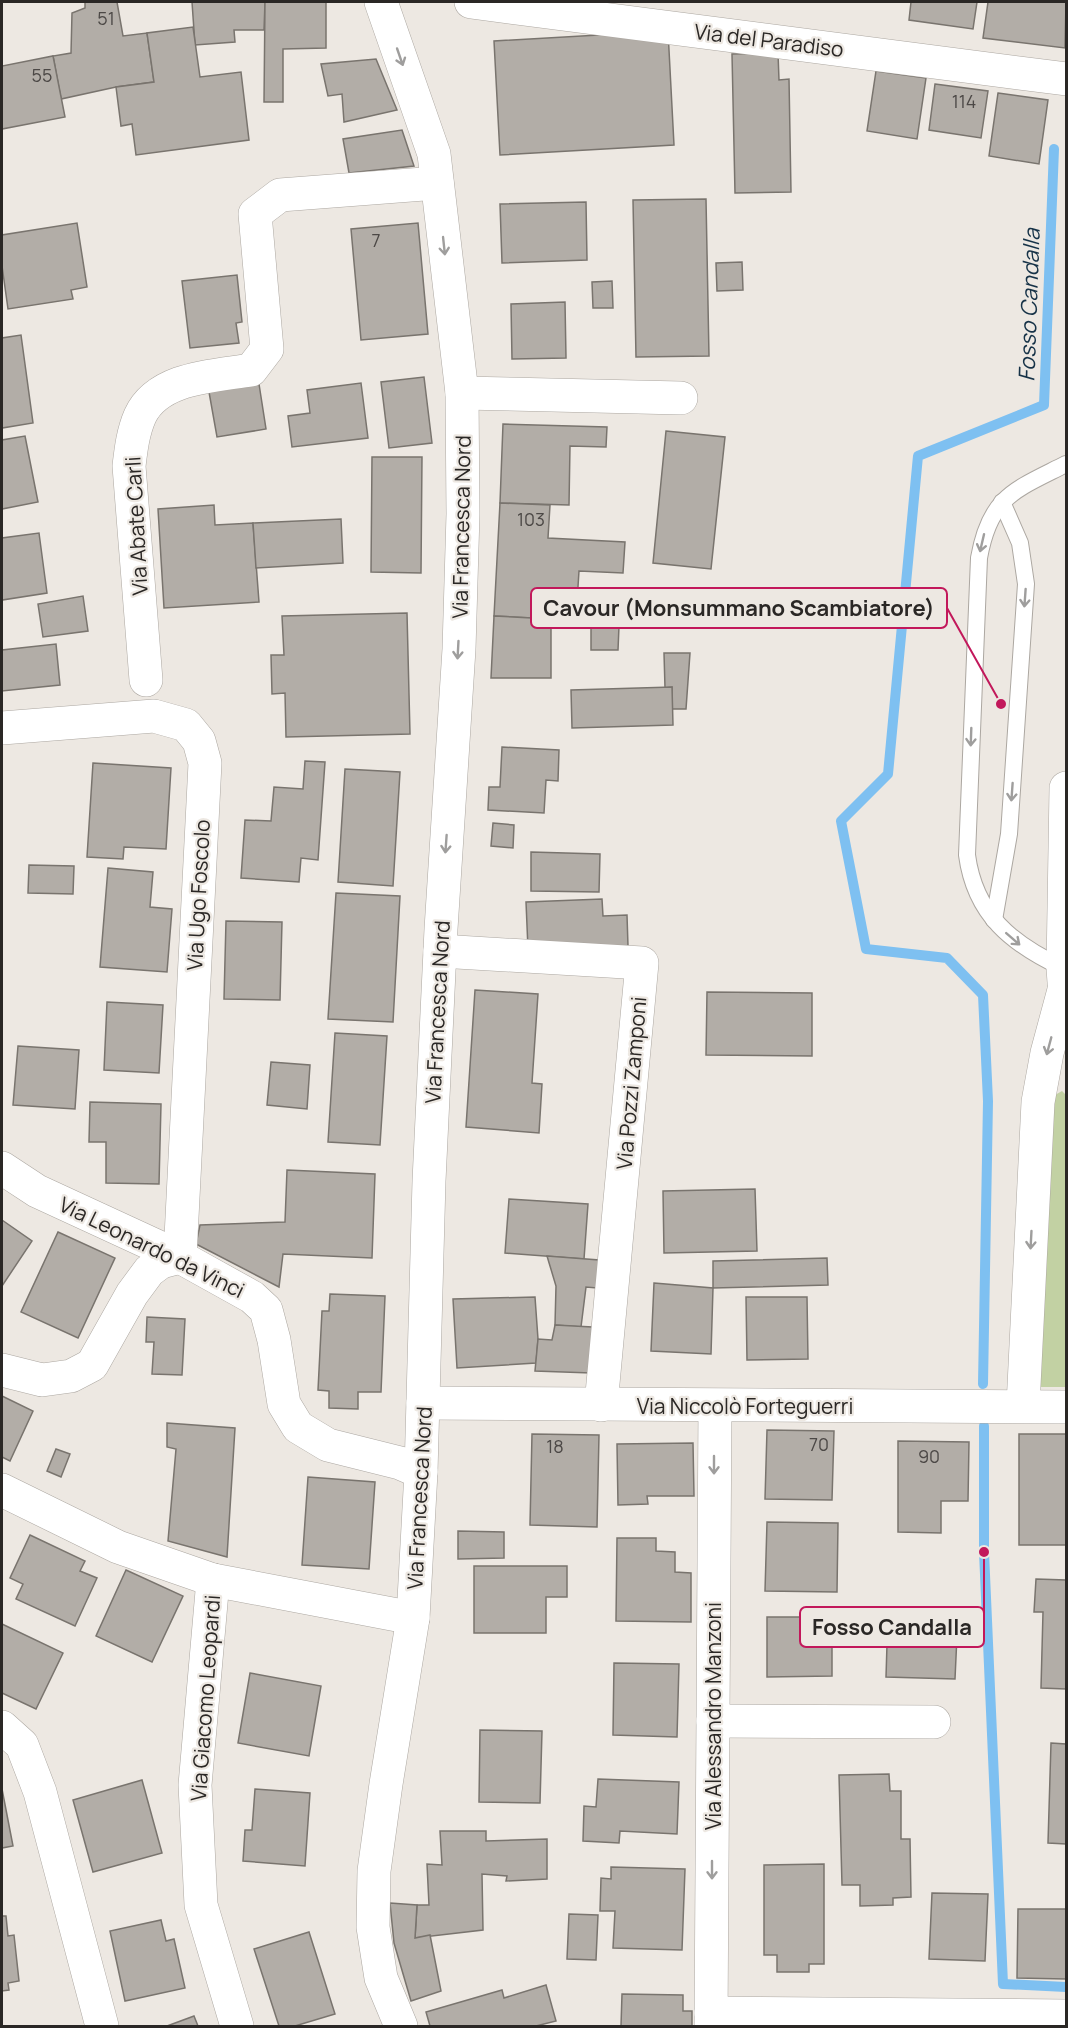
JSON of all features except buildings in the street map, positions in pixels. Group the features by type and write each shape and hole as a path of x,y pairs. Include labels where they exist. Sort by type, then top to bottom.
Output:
{"street":[{"name":"Via Francesca Nord","path":"381,2 434,154 462,393 464,514 429,1180 422,1472 413,1618 374,1871 373,1927 381,1978 400,2026"},
{"name":"Via del Paradiso","path":"471,2 574,8 1066,79"},
{"name":"Via Abate Carli","path":"146,680 129,466 133,436 141,414 160,393 186,381 250,370 267,349 255,214 280,195 437,183"},
{"path":"462,393 681,398"},
{"name":"Via Ugo Foscolo","path":"2,728 154,716 186,724 199,741 205,763 180,1257"},
{"path":"1023,1406 1038,1102 1047,1053 1065,989 1066,788"},
{"name":"Via Pozzi Zamponi","path":"440,951 642,963 601,1405"},
{"name":"Via Leonardo da Vinci","path":"2,1168 37,1191 180,1257 252,1297 266,1310 274,1340 284,1404 298,1427 328,1444 400,1463 422,1472"},
{"path":"2,1370 42,1380 71,1376 92,1365 132,1293 149,1271 161,1262 180,1257"},
{"name":"Via Niccolò Forteguerri","path":"423,1403 1066,1407"},
{"name":"Via Alessandro Manzoni","path":"711,2020 715,1406"},
{"path":"2,1490 118,1547 213,1580 413,1618"},
{"name":"Via Giacomo Leopardi","path":"213,1580 195,1785 201,1905 237,2026"},
{"path":"713,1721 934,1722"},
{"path":"2,1727 22,1745 40,1792 102,2026"},
{"path":"711,2020 1066,2016"}],"lane":[{"path":"1065,989 1034,954 1015,941 994,920 972,878 967,855 978,558 983,536 1002,502 1017,490 1066,464"},
{"path":"994,920 1009,834 1026,584 1020,543 1002,502"}],"green space":[{"path":"1062,1091 1066,1095 1066,1387 1040,1387 1053,1106 1055,1095"}],"waterway":[{"name":"Fosso Candalla","path":"983,1384 988,1101 983,995 947,958 866,949 841,821 888,774 918,456 1044,405 1054,149"},
{"name":"Fosso Candalla","path":"984,1426 984,1552 1003,1984 1066,1987"}],"place":[{"name":"Cavour (Monsummano Scambiatore)","path":"1001,704"},
{"name":"Fosso Candalla","path":"984,1552"}]}
